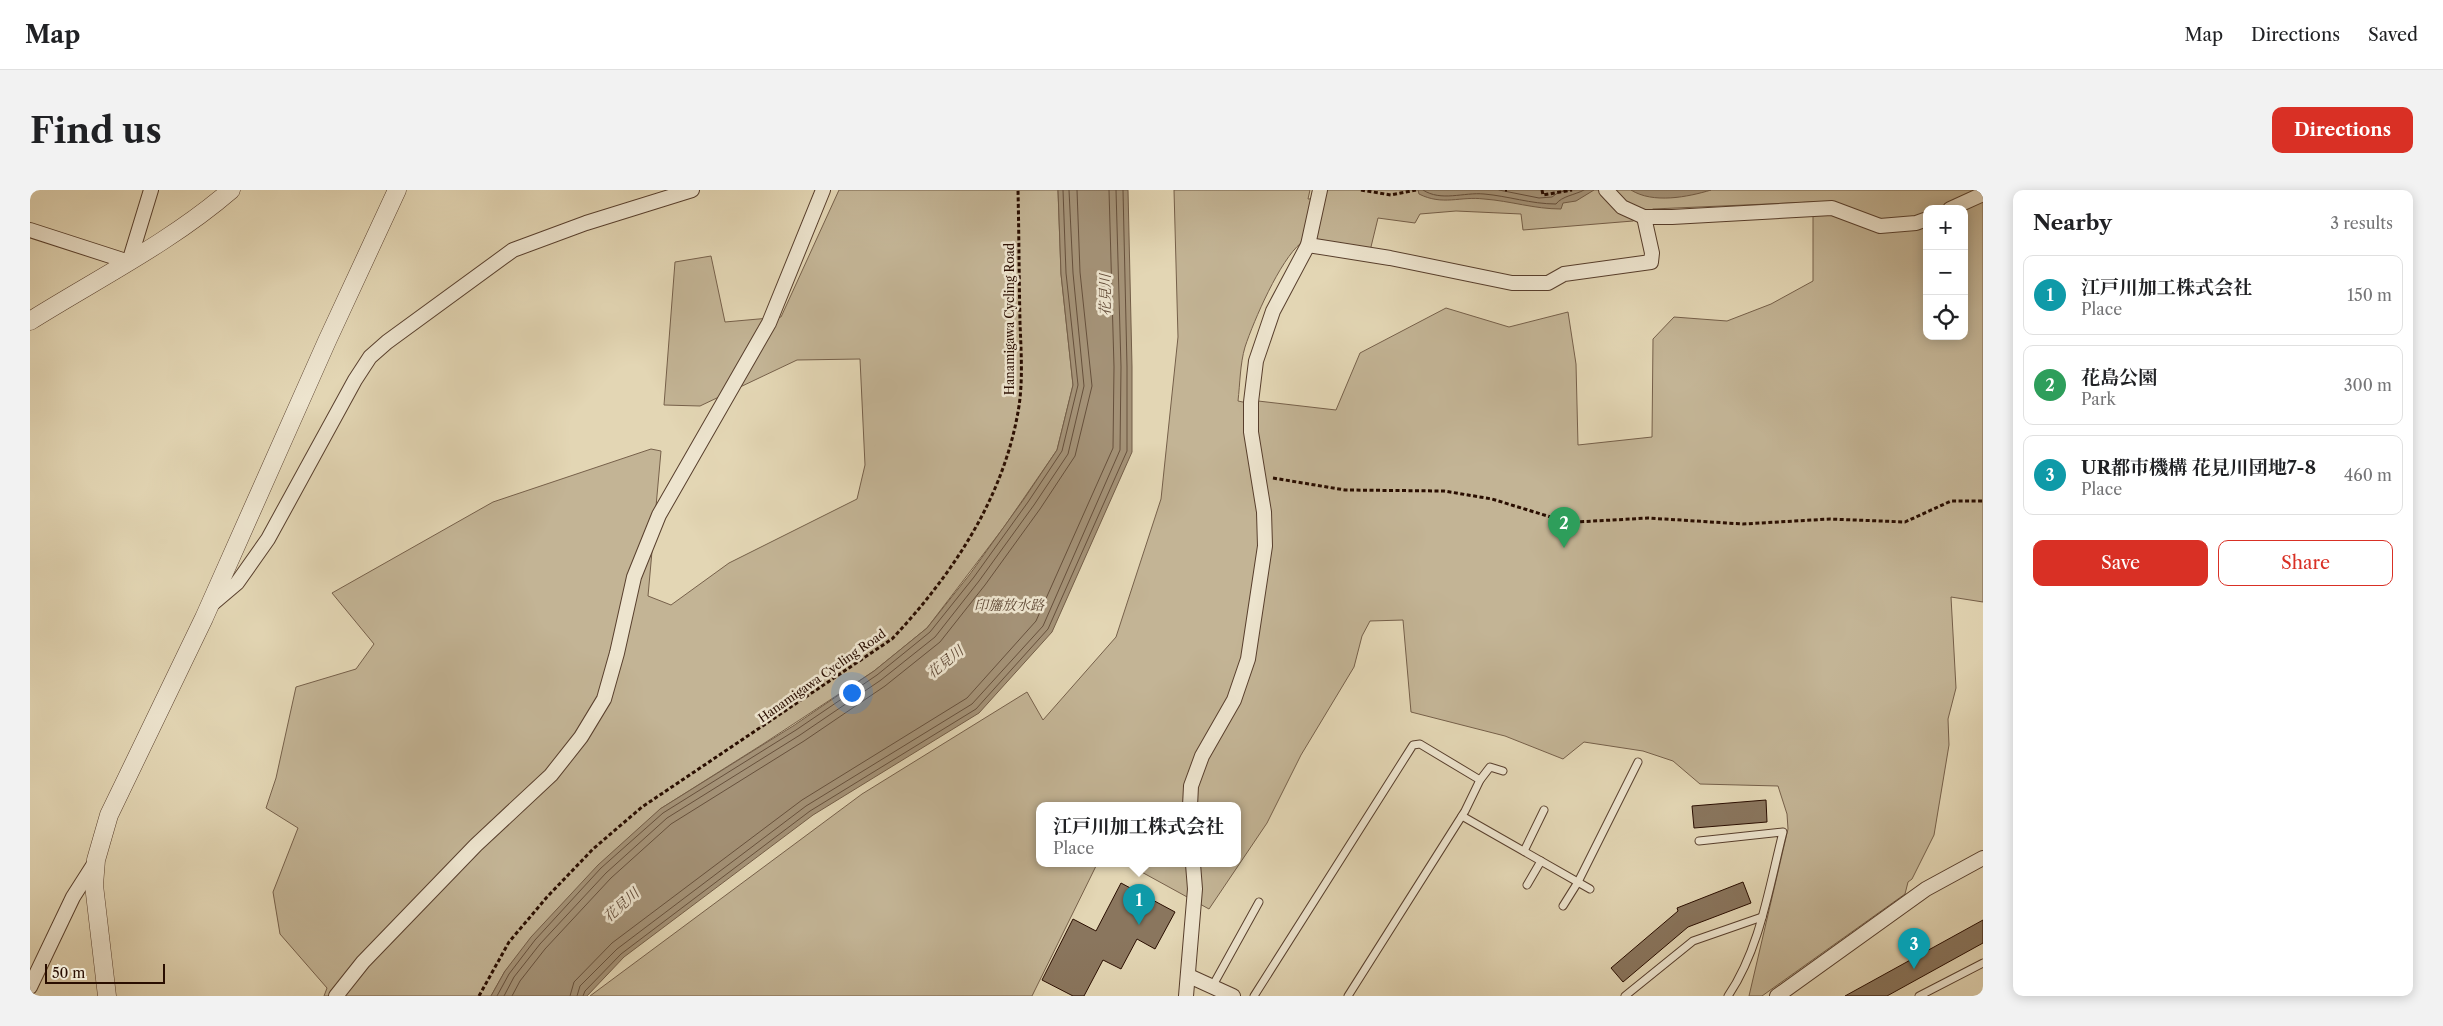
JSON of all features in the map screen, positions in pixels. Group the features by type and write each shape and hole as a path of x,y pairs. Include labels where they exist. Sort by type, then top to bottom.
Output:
{"street":[{"path":"129,262 151,190"},
{"path":"30,321 129,262 180,228 231,190"},
{"path":"107,996 94,885 96,860 109,814 208,607 327,341 398,190"},
{"path":"208,607 237,583 252,565 355,380 370,357 387,342 513,250 692,190"},
{"path":"336,996 363,962 476,845 551,775 581,737 604,699 617,654 634,577 659,515 769,323 823,190"},
{"path":"1190,802 1192,786 1202,756 1234,700 1248,658 1265,546 1264,512 1251,432 1251,402 1256,361 1273,311 1308,245 1320,190"},
{"path":"1606,190 1622,207 1644,217 1832,208 1880,226 1916,223 1923,220"},
{"path":"1959,205 1983,194"},
{"path":"1308,245 1390,258 1512,283 1548,284 1564,274 1651,262 1652,253 1644,217"},
{"path":"30,230 129,262"},
{"path":"1777,996 1926,890 1983,858"},
{"path":"30,987 73,897 96,860"},
{"path":"1186,996 1195,889 1193,867"},
{"path":"1189,976 1233,996"}],"lane":[{"path":"1254,996 1413,745 1420,744 1480,780"},
{"path":"1563,906 1578,882 1638,762"},
{"path":"1348,996 1462,816 1480,780 1490,767 1504,771"},
{"path":"1524,851 1544,810"},
{"path":"1462,816 1590,889"},
{"path":"1699,841 1783,832 1762,917 1743,975 1728,996"},
{"path":"1528,885 1541,861"},
{"path":"1212,987 1259,902"},
{"path":"1625,996 1693,941 1762,917"},
{"path":"1919,996 1983,963"}],"path":[{"name":"Hanamigawa Cycling Road","path":"478,996 509,942 547,897 593,850 642,807 892,638 921,607 967,544 995,485 1009,447 1019,406 1021,362 1018,190"},
{"path":"1361,190 1390,195 1416,190"},
{"path":"1542,190 1543,196 1572,190"},
{"path":"1258,479 1268,477 1345,490 1444,491 1492,498 1554,518 1577,522 1648,518 1743,524 1830,520 1905,522 1951,501 1983,501"}],"shaded area":[{"path":"839,190 1058,190 1061,274 1073,385 1057,450 1004,527 927,628 874,671 660,809 505,971 491,996 324,996 327,988 280,934 273,892 298,828 266,808 276,778 296,687 356,669 374,644 332,593 493,502 651,449 661,451 648,596 671,605 729,563 857,499 865,465 860,359 797,360 700,406 664,405 675,262 711,256 725,322 781,317"},
{"path":"1174,190 1310,190 1308,199 1323,198 1325,190 1983,190 1983,602 1951,597 1956,688 1948,719 1949,745 1934,835 1912,879 1908,882 1905,894 1762,996 1749,996 1788,829 1787,814 1778,786 1700,784 1673,761 1643,751 1584,742 1563,759 1505,736 1411,712 1403,620 1370,621 1362,636 1354,667 1301,755 1267,823 1241,862 1241,802 1036,802 1036,867 1096,867 1032,996 590,996 862,794 1027,692 1043,720 1116,637 1161,499 1178,337","holes":["1813,202 1813,281 1771,304 1727,321 1674,317 1653,339 1652,437 1578,445 1576,364 1568,312 1509,327 1446,308 1360,353 1336,410 1258,401 1257,405 1238,401 1245,347 1268,291 1293,251 1301,243 1330,244 1370,251 1378,218 1415,223 1420,214 1456,211 1521,214 1523,230 1633,221 1653,209"]},
{"path":"1132,867 1237,867 1209,909"}],"water":[{"name":"印旛放水路","path":"1058,190 1128,190 1132,452 1052,632 979,713 813,815 624,957 587,996 491,996 505,971 531,937 598,865 660,809 793,726 874,671 927,628 970,574 1024,499 1057,450 1073,385 1061,274"},
{"path":"1418,190 1594,190 1576,201 1563,203 1561,209 1541,208 1475,198 1444,200 1428,198 1419,194"},
{"path":"1631,190 1711,190 1681,197 1660,198 1650,197"}],"building":[{"path":"1766,800 1767,822 1694,828 1692,806"},
{"path":"1743,882 1751,903 1688,927 1623,982 1611,968 1678,911 1677,908"},
{"path":"1121,883 1175,912 1155,949 1137,939 1121,969 1103,960 1084,996 1073,996 1042,980 1073,919 1096,931"},
{"path":"1983,920 1983,943 1887,996 1845,996"}],"place":[{"name":"花島公園","path":"1564,548"},
{"name":"江戸川加工株式会社","path":"1139,925"},
{"name":"UR都市機構 花見川団地7-8","path":"1914,969"}],"water label":[{"name":"花見川","path":"1105,295"},
{"name":"花見川","path":"945,662"},
{"name":"花見川","path":"621,905"}]}
